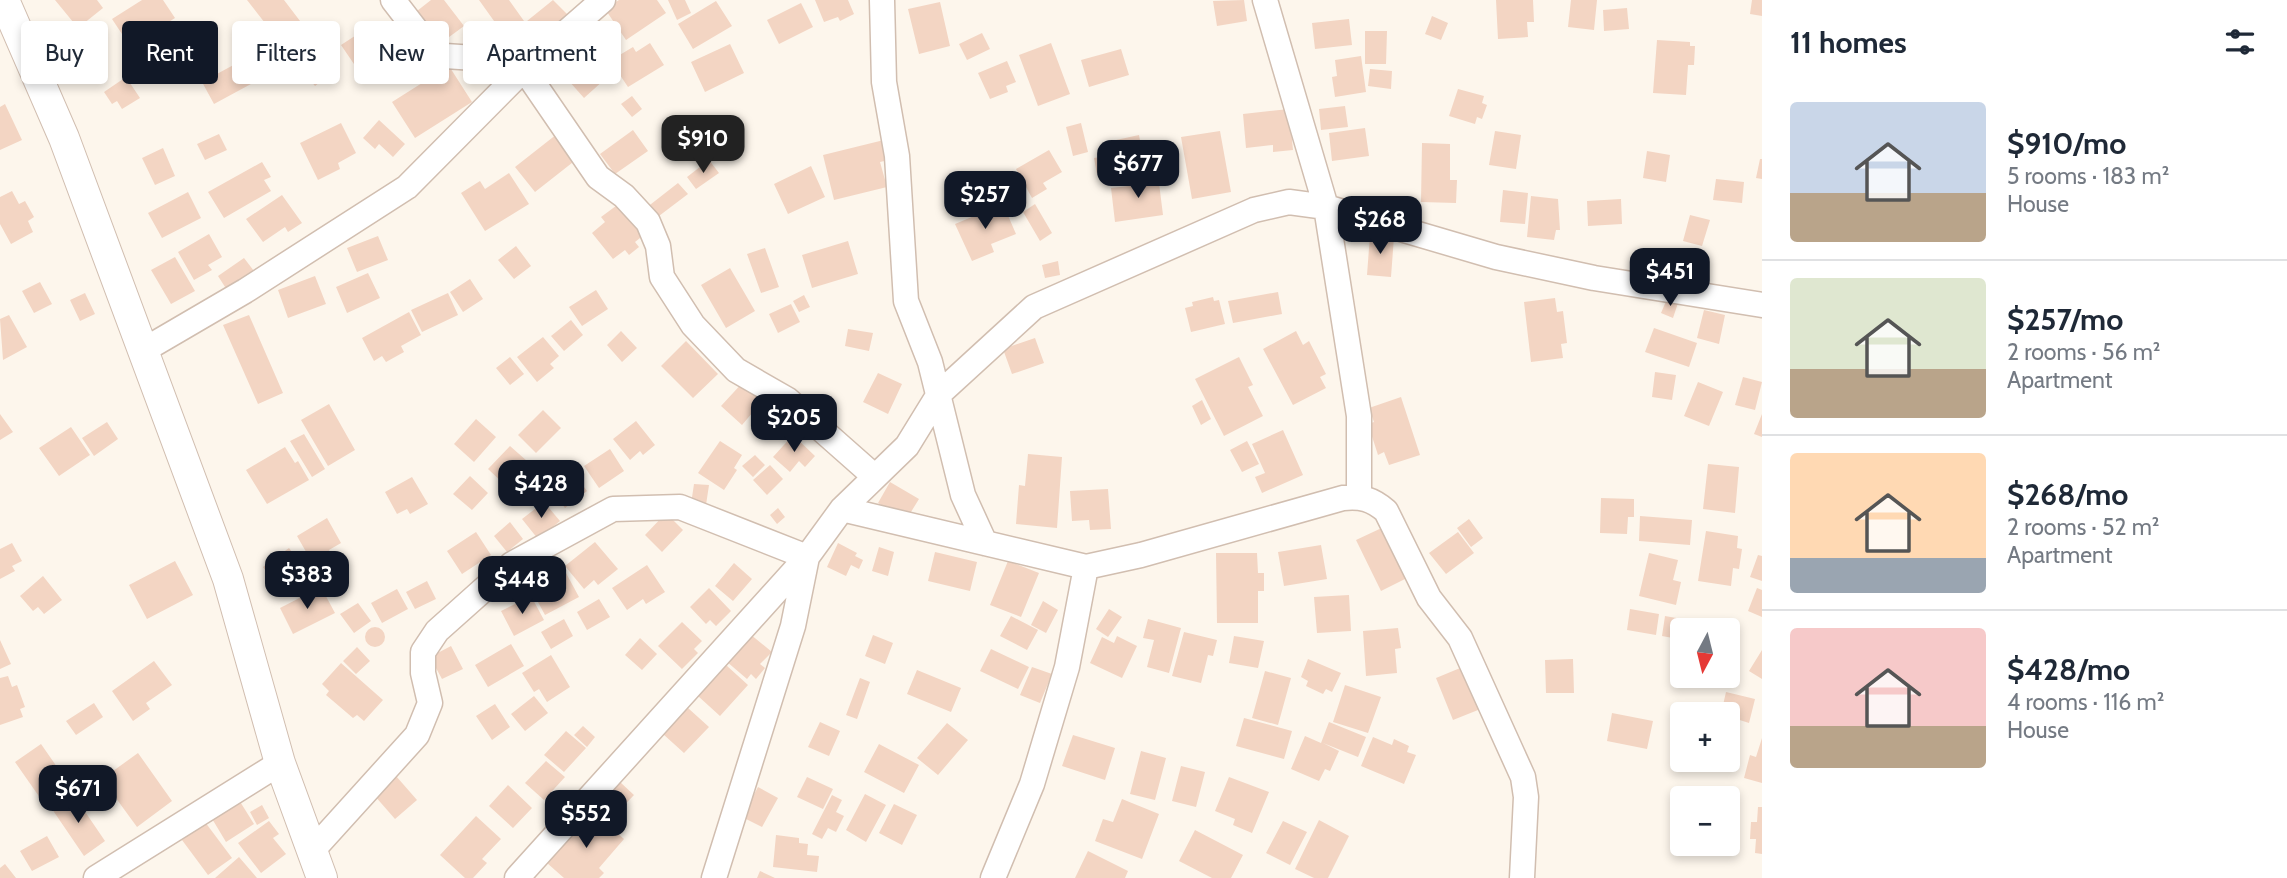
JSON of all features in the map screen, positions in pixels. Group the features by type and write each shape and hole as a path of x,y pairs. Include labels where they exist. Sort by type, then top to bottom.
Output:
{"street":[{"path":"4,0 64,138 228,579 280,763 317,865"},
{"path":"393,0 430,48 444,56 463,57"},
{"path":"579,21 603,0"},
{"path":"882,0 884,82 897,156 906,301 930,362 963,495 985,543"},
{"path":"1265,0 1326,206 1359,416 1359,496"},
{"path":"144,350 244,291 407,187 508,84"},
{"path":"535,84 598,177 624,196 648,222 658,246 662,277 693,326 736,370 788,400 874,476"},
{"path":"517,878 807,557 842,509 907,446 939,394 1034,307 1254,210 1289,202 1326,206 1496,257 1594,278 1762,305"},
{"path":"842,509 1086,566 1141,555 1359,496 1375,502 1386,511 1429,598 1460,638 1523,777 1526,797 1522,878"},
{"path":"317,865 416,735 430,704 423,673 423,652 437,631 512,564 613,509 680,507 807,557"},
{"path":"714,878 793,626 807,557"},
{"path":"993,878 1032,783 1067,667 1086,566"},
{"path":"96,878 280,763"}],"building":[{"path":"55,0 97,0 103,8 87,21 72,21"},
{"path":"142,0 163,0 175,18 170,21 122,21 122,34 112,19"},
{"path":"247,0 284,0 300,21 263,21"},
{"path":"431,0 444,0 463,27 449,37 449,21 424,21 417,11"},
{"path":"479,0 509,0 524,21 494,21"},
{"path":"553,0 569,16 563,21 527,21"},
{"path":"619,0 657,0 666,13 626,40 621,33 621,21 613,21 605,9"},
{"path":"668,0 685,0 691,13 677,20"},
{"path":"815,0 848,0 854,14 840,21 838,17 824,22"},
{"path":"1244,0 1247,21 1217,26 1213,1"},
{"path":"1496,0 1533,0 1534,22 1527,22 1528,37 1498,39"},
{"path":"1571,0 1597,0 1594,30 1568,27"},
{"path":"1752,0 1762,0 1762,16 1750,14"},
{"path":"716,1 732,26 693,49 678,24"},
{"path":"940,2 950,46 919,54 908,9"},
{"path":"801,3 813,27 779,44 767,20"},
{"path":"1627,8 1629,29 1604,31 1603,10"},
{"path":"1432,16 1448,23 1441,40 1425,34"},
{"path":"1349,19 1352,45 1315,49 1312,23"},
{"path":"1365,31 1387,31 1386,64 1365,64"},
{"path":"982,33 990,49 967,60 959,44"},
{"path":"354,37 354,64 341,45"},
{"path":"1657,40 1690,42 1690,46 1695,46 1694,65 1688,65 1686,95 1653,93"},
{"path":"650,43 664,65 628,87 621,76 621,54 633,47 636,52"},
{"path":"1051,43 1070,94 1038,106 1019,55"},
{"path":"730,44 744,73 705,92 691,62"},
{"path":"1121,49 1129,75 1089,87 1081,60"},
{"path":"1361,56 1366,92 1335,97 1332,77 1337,76 1335,60"},
{"path":"1007,61 1016,82 1006,86 1008,92 990,99 978,73"},
{"path":"232,66 232,84 251,84 214,104 203,84 218,84 218,73"},
{"path":"449,66 472,102 415,138 392,102 420,84 449,84"},
{"path":"1370,69 1392,71 1391,89 1368,86"},
{"path":"122,80 122,84 131,84 140,98 122,109 117,101 112,104 104,92"},
{"path":"572,84 600,84 584,98"},
{"path":"1458,89 1484,96 1482,103 1487,105 1482,119 1477,117 1475,124 1449,116"},
{"path":"632,96 642,109 632,117 621,104"},
{"path":"5,104 22,140 0,150 0,107"},
{"path":"1345,106 1348,127 1321,130 1319,109"},
{"path":"1289,109 1293,150 1273,152 1273,145 1246,148 1243,114"},
{"path":"694,117 701,132 672,146 665,132"},
{"path":"379,120 405,144 393,157 379,144 375,149 363,138"},
{"path":"341,123 356,153 338,163 340,169 318,180 300,143"},
{"path":"1081,123 1088,152 1073,156 1066,127"},
{"path":"1365,128 1369,156 1332,161 1329,133"},
{"path":"633,130 648,151 615,174 600,154"},
{"path":"1220,131 1231,192 1192,199 1181,137"},
{"path":"1495,131 1521,135 1516,169 1489,165"},
{"path":"219,134 227,150 205,160 197,144"},
{"path":"557,134 577,159 535,192 515,167"},
{"path":"1139,135 1145,167 1126,170 1124,164 1112,166 1107,142"},
{"path":"888,139 893,159 880,162 887,187 834,200 823,155"},
{"path":"1422,143 1450,144 1450,180 1457,180 1456,203 1421,202"},
{"path":"163,148 175,176 155,185 142,158"},
{"path":"1049,150 1062,172 1043,183 1047,189 1032,198 1016,169"},
{"path":"1647,151 1670,155 1666,182 1643,178"},
{"path":"1105,156 1108,172 1097,174 1094,158"},
{"path":"1762,159 1762,179 1756,178"},
{"path":"709,160 719,173 696,189 687,177"},
{"path":"262,162 271,177 264,180 271,191 224,218 208,192"},
{"path":"811,166 825,197 788,214 774,184"},
{"path":"509,173 529,204 485,231 461,193 480,181 485,189"},
{"path":"1158,175 1163,215 1115,222 1111,188 1138,185 1136,178"},
{"path":"1716,179 1744,182 1742,203 1713,200"},
{"path":"678,183 688,194 655,219 646,208"},
{"path":"1503,190 1528,193 1525,224 1500,222"},
{"path":"12,191 19,204 25,201 34,217 28,221 33,232 11,244 0,224 0,197"},
{"path":"188,192 201,218 162,238 148,213"},
{"path":"282,195 302,223 288,232 285,227 263,242 246,219"},
{"path":"1531,196 1558,199 1560,230 1556,230 1554,240 1527,237"},
{"path":"1621,199 1622,224 1588,226 1587,201"},
{"path":"620,203 645,234 635,242 639,247 629,255 625,250 613,259 592,233 605,222 601,217"},
{"path":"1003,204 1016,234 991,244 994,252 972,261 955,224"},
{"path":"1035,204 1052,233 1040,241 1023,212"},
{"path":"1690,215 1710,220 1702,246 1683,241"},
{"path":"209,234 222,257 208,265 212,270 194,280 178,252"},
{"path":"1370,235 1394,237 1391,277 1367,275"},
{"path":"378,236 388,260 357,272 347,248"},
{"path":"848,241 858,274 812,288 802,255"},
{"path":"516,246 531,266 514,279 498,260"},
{"path":"765,248 779,287 761,293 747,254"},
{"path":"175,257 195,291 171,304 151,270"},
{"path":"244,258 254,271 227,290 218,276"},
{"path":"1058,261 1060,275 1045,278 1042,265"},
{"path":"730,268 755,311 726,328 701,285"},
{"path":"368,273 380,298 347,313 336,287"},
{"path":"315,276 326,304 288,318 278,290"},
{"path":"470,279 483,299 463,312 450,292"},
{"path":"40,282 52,304 34,313 22,291"},
{"path":"596,290 608,309 582,326 569,307"},
{"path":"1278,292 1282,314 1233,323 1228,301"},
{"path":"85,293 95,314 80,321 70,300"},
{"path":"448,293 458,315 422,332 411,310"},
{"path":"804,295 810,307 799,312 793,301"},
{"path":"1213,297 1214,301 1219,300 1225,324 1191,332 1185,308 1193,306 1192,302"},
{"path":"1555,298 1557,312 1563,311 1567,343 1561,344 1563,358 1531,362 1524,302"},
{"path":"1667,299 1678,303 1673,318 1661,313"},
{"path":"791,304 800,322 778,333 769,314"},
{"path":"1704,310 1725,315 1719,344 1697,338"},
{"path":"409,312 421,335 401,346 404,352 386,362 382,356 374,361 362,338"},
{"path":"9,315 27,347 3,360 0,319"},
{"path":"249,315 283,393 258,404 223,325"},
{"path":"571,320 583,335 564,351 551,336"},
{"path":"1654,328 1697,343 1689,367 1645,352"},
{"path":"848,329 873,333 869,351 845,346"},
{"path":"621,331 637,348 622,362 607,345"},
{"path":"1296,331 1303,345 1309,341 1326,374 1320,377 1326,388 1293,405 1263,349"},
{"path":"543,337 559,356 550,364 554,368 537,382 517,357"},
{"path":"1035,338 1044,363 1012,374 1003,349"},
{"path":"686,341 718,374 693,398 661,366"},
{"path":"510,357 524,374 510,385 496,368"},
{"path":"1239,357 1253,385 1248,387 1263,416 1224,436 1195,379"},
{"path":"1655,372 1676,375 1672,400 1652,397"},
{"path":"878,373 902,384 888,414 863,402"},
{"path":"1743,377 1762,382 1755,410 1735,405"},
{"path":"745,380 771,403 758,417 753,412 742,425 721,406"},
{"path":"1698,382 1723,392 1709,426 1684,416"},
{"path":"1401,397 1420,455 1389,465 1384,452 1378,455 1368,424 1374,422 1369,408"},
{"path":"1202,400 1211,419 1201,425 1192,406"},
{"path":"329,404 355,450 328,466 301,420"},
{"path":"543,410 561,428 536,453 518,435"},
{"path":"0,414 13,432 0,440"},
{"path":"1762,414 1762,437 1754,434"},
{"path":"476,419 496,437 474,462 454,444"},
{"path":"636,421 655,445 643,455 640,451 630,460 613,439"},
{"path":"107,422 118,439 94,456 82,438"},
{"path":"71,427 90,455 59,476 39,448"},
{"path":"1283,430 1303,475 1262,493 1255,477 1265,473 1252,444"},
{"path":"304,434 325,469 312,477 290,441"},
{"path":"793,435 815,456 805,467 799,461 790,472 773,457"},
{"path":"720,441 742,455 734,468 737,470 724,490 698,473"},
{"path":"1247,441 1259,464 1242,472 1230,450"},
{"path":"510,446 527,461 505,485 488,469"},
{"path":"285,447 295,463 298,461 309,480 267,504 246,470"},
{"path":"610,449 624,471 599,488 584,466"},
{"path":"1028,454 1062,457 1057,528 1016,524 1019,485 1025,486"},
{"path":"755,455 765,465 753,477 742,466"},
{"path":"1708,464 1739,467 1735,513 1703,509"},
{"path":"770,465 783,479 767,495 753,480"},
{"path":"572,471 587,491 565,508 550,488"},
{"path":"470,476 488,493 472,510 453,494"},
{"path":"412,477 428,504 410,514 407,509 397,514 385,492"},
{"path":"890,482 919,499 906,520 878,503"},
{"path":"694,484 709,485 706,505 691,504"},
{"path":"1108,489 1111,529 1090,530 1089,520 1072,521 1070,491"},
{"path":"1601,498 1634,499 1634,517 1628,517 1627,534 1600,533"},
{"path":"544,502 560,521 538,539 522,519"},
{"path":"778,508 785,517 777,524 770,515"},
{"path":"666,513 683,530 662,552 645,535"},
{"path":"1640,516 1692,520 1690,545 1639,541"},
{"path":"327,518 341,543 329,550 331,554 313,564 297,536"},
{"path":"1469,519 1483,538 1471,547 1457,528"},
{"path":"510,522 523,539 507,552 494,536"},
{"path":"1388,525 1413,575 1381,591 1356,540"},
{"path":"1706,531 1738,536 1737,548 1742,549 1739,569 1733,568 1731,586 1698,581"},
{"path":"476,532 491,555 462,574 447,551"},
{"path":"1458,532 1474,553 1446,574 1429,553"},
{"path":"595,542 618,569 598,585 594,580 584,589 565,566"},
{"path":"12,543 22,561 12,566 15,571 0,579 0,549"},
{"path":"838,543 857,553 855,556 863,560 859,569 851,565 846,576 827,567"},
{"path":"1321,545 1327,579 1284,586 1278,552"},
{"path":"879,547 894,552 888,576 872,571"},
{"path":"289,548 306,571 279,590 263,567"},
{"path":"935,552 977,562 970,591 928,581"},
{"path":"1216,553 1257,553 1258,573 1264,573 1264,591 1258,591 1258,623 1217,623"},
{"path":"1649,553 1678,560 1673,580 1681,582 1676,605 1639,596"},
{"path":"1758,555 1762,556 1762,581 1750,577"},
{"path":"175,561 193,595 147,619 129,585"},
{"path":"1008,561 1039,573 1021,617 990,605"},
{"path":"734,563 752,579 733,601 715,586"},
{"path":"647,565 665,592 646,604 643,599 627,610 612,588"},
{"path":"566,573 579,597 545,615 532,591"},
{"path":"43,576 62,600 44,614 38,607 33,611 20,596"},
{"path":"427,581 436,599 415,609 406,592"},
{"path":"321,587 335,613 293,634 280,608"},
{"path":"709,588 731,611 716,626 710,620 706,624 690,607"},
{"path":"1757,588 1762,590 1762,617 1748,611"},
{"path":"397,589 408,609 382,623 371,603"},
{"path":"1349,595 1351,631 1317,633 1314,597"},
{"path":"531,596 544,620 514,636 501,611"},
{"path":"599,599 610,617 587,630 577,612"},
{"path":"1043,601 1058,610 1046,633 1031,625"},
{"path":"358,603 371,621 354,633 340,614"},
{"path":"1109,609 1122,617 1108,637 1096,629"},
{"path":"1630,609 1659,614 1656,635 1627,630"},
{"path":"1011,616 1038,630 1027,650 1000,636"},
{"path":"1665,616 1676,618 1670,618 1670,638 1662,636"},
{"path":"564,619 573,636 551,649 541,632"},
{"path":"1148,619 1181,628 1169,673 1147,667 1154,640 1143,638"},
{"path":"682,622 702,641 694,649 698,653 682,669 658,646"},
{"path":"375,627 382,630 385,637 382,644 375,647 368,644 365,637 368,630"},
{"path":"1398,628 1401,648 1395,649 1397,673 1366,676 1363,631"},
{"path":"1184,632 1217,640 1213,656 1208,655 1201,683 1172,676"},
{"path":"750,634 772,652 760,664 765,668 756,679 751,674 747,679 726,661"},
{"path":"873,635 893,643 885,664 865,656"},
{"path":"1117,636 1137,646 1122,678 1090,663 1102,637 1114,643"},
{"path":"1234,636 1264,641 1258,668 1229,663"},
{"path":"640,638 657,654 642,670 625,655"},
{"path":"0,640 11,664 0,669"},
{"path":"511,644 524,666 488,687 475,665"},
{"path":"451,646 463,669 442,679 430,657"},
{"path":"357,647 370,661 356,674 343,661"},
{"path":"991,649 1029,667 1018,689 980,671"},
{"path":"1762,650 1762,679 1749,671"},
{"path":"551,655 570,687 547,702 539,689 534,692 522,673"},
{"path":"1308,659 1341,673 1332,692 1326,689 1323,694 1306,686 1308,681 1301,677"},
{"path":"1573,659 1574,693 1546,693 1545,660"},
{"path":"154,661 172,685 146,703 150,709 133,721 112,691"},
{"path":"341,663 383,700 364,721 357,715 353,718 326,695 329,691 322,684"},
{"path":"726,665 748,685 720,716 698,696"},
{"path":"1465,666 1483,708 1453,720 1436,678"},
{"path":"1032,667 1052,674 1040,703 1020,695"},
{"path":"917,670 961,688 951,712 907,694"},
{"path":"1265,671 1291,678 1278,725 1252,718"},
{"path":"8,676 12,687 17,685 25,707 20,709 23,717 0,725 0,678"},
{"path":"860,678 870,682 857,719 846,715"},
{"path":"1345,685 1381,697 1368,733 1333,722"},
{"path":"1726,692 1755,699 1749,723 1740,720 1740,702 1724,702"},
{"path":"534,696 548,713 525,731 511,714"},
{"path":"94,703 103,717 76,735 66,721"},
{"path":"495,704 510,727 492,740 476,716"},
{"path":"688,708 709,727 684,753 663,734"},
{"path":"1612,713 1653,721 1647,749 1607,741"},
{"path":"1244,718 1292,731 1284,759 1236,746"},
{"path":"820,722 840,731 829,756 808,747"},
{"path":"1329,722 1366,737 1358,757 1323,743 1339,751 1330,771 1325,769 1319,781 1291,769 1305,736 1321,743"},
{"path":"947,723 968,740 938,775 917,758"},
{"path":"583,726 595,737 587,747 574,735"},
{"path":"566,731 586,748 564,772 544,755"},
{"path":"1073,735 1115,748 1105,780 1062,766"},
{"path":"1373,737 1392,745 1394,739 1409,746 1407,752 1416,755 1404,784 1361,766"},
{"path":"1762,738 1762,783 1744,778 1750,755 1756,757"},
{"path":"41,744 71,787 45,805 15,762"},
{"path":"879,744 919,765 904,793 864,772"},
{"path":"1141,751 1166,758 1155,800 1130,794"},
{"path":"138,753 172,801 137,827 102,779"},
{"path":"546,761 565,777 544,800 525,783"},
{"path":"1181,766 1205,772 1196,807 1172,801"},
{"path":"396,776 417,800 395,819 374,795"},
{"path":"807,777 833,789 823,809 797,797"},
{"path":"1229,777 1269,792 1252,833 1233,825 1235,819 1215,811"},
{"path":"620,782 634,795 614,816 600,803"},
{"path":"508,785 532,808 513,828 489,806"},
{"path":"758,787 778,798 762,827 742,817"},
{"path":"73,794 105,841 84,856 52,809"},
{"path":"865,794 886,805 866,842 846,830"},
{"path":"832,795 842,800 836,812 844,816 836,832 828,828 822,839 812,834"},
{"path":"1122,799 1159,814 1142,859 1095,841 1103,819 1113,822"},
{"path":"239,800 254,824 226,842 211,817"},
{"path":"894,804 917,815 902,845 879,833"},
{"path":"262,805 269,818 257,825 250,812"},
{"path":"1758,807 1762,807 1762,854 1755,853 1756,839 1750,839 1751,822 1757,822"},
{"path":"592,812 624,839 599,868 604,873 599,878 564,878 547,863"},
{"path":"476,816 501,839 482,859 487,863 473,878 465,878 440,855"},
{"path":"1319,820 1349,836 1328,878 1314,878 1295,869"},
{"path":"269,821 279,834 273,838 286,854 261,873 238,843"},
{"path":"1283,821 1307,832 1290,865 1266,853"},
{"path":"205,822 232,858 208,875 182,840"},
{"path":"1195,830 1243,855 1231,878 1212,878 1179,861"},
{"path":"776,835 799,838 799,843 808,844 807,855 819,856 817,872 773,867"},
{"path":"47,836 59,857 32,871 20,851"},
{"path":"1088,851 1128,871 1125,878 1075,878"},
{"path":"239,857 257,878 215,878"},
{"path":"5,864 16,878 0,878 0,868"},
{"path":"760,871 775,878 757,878"}]}
